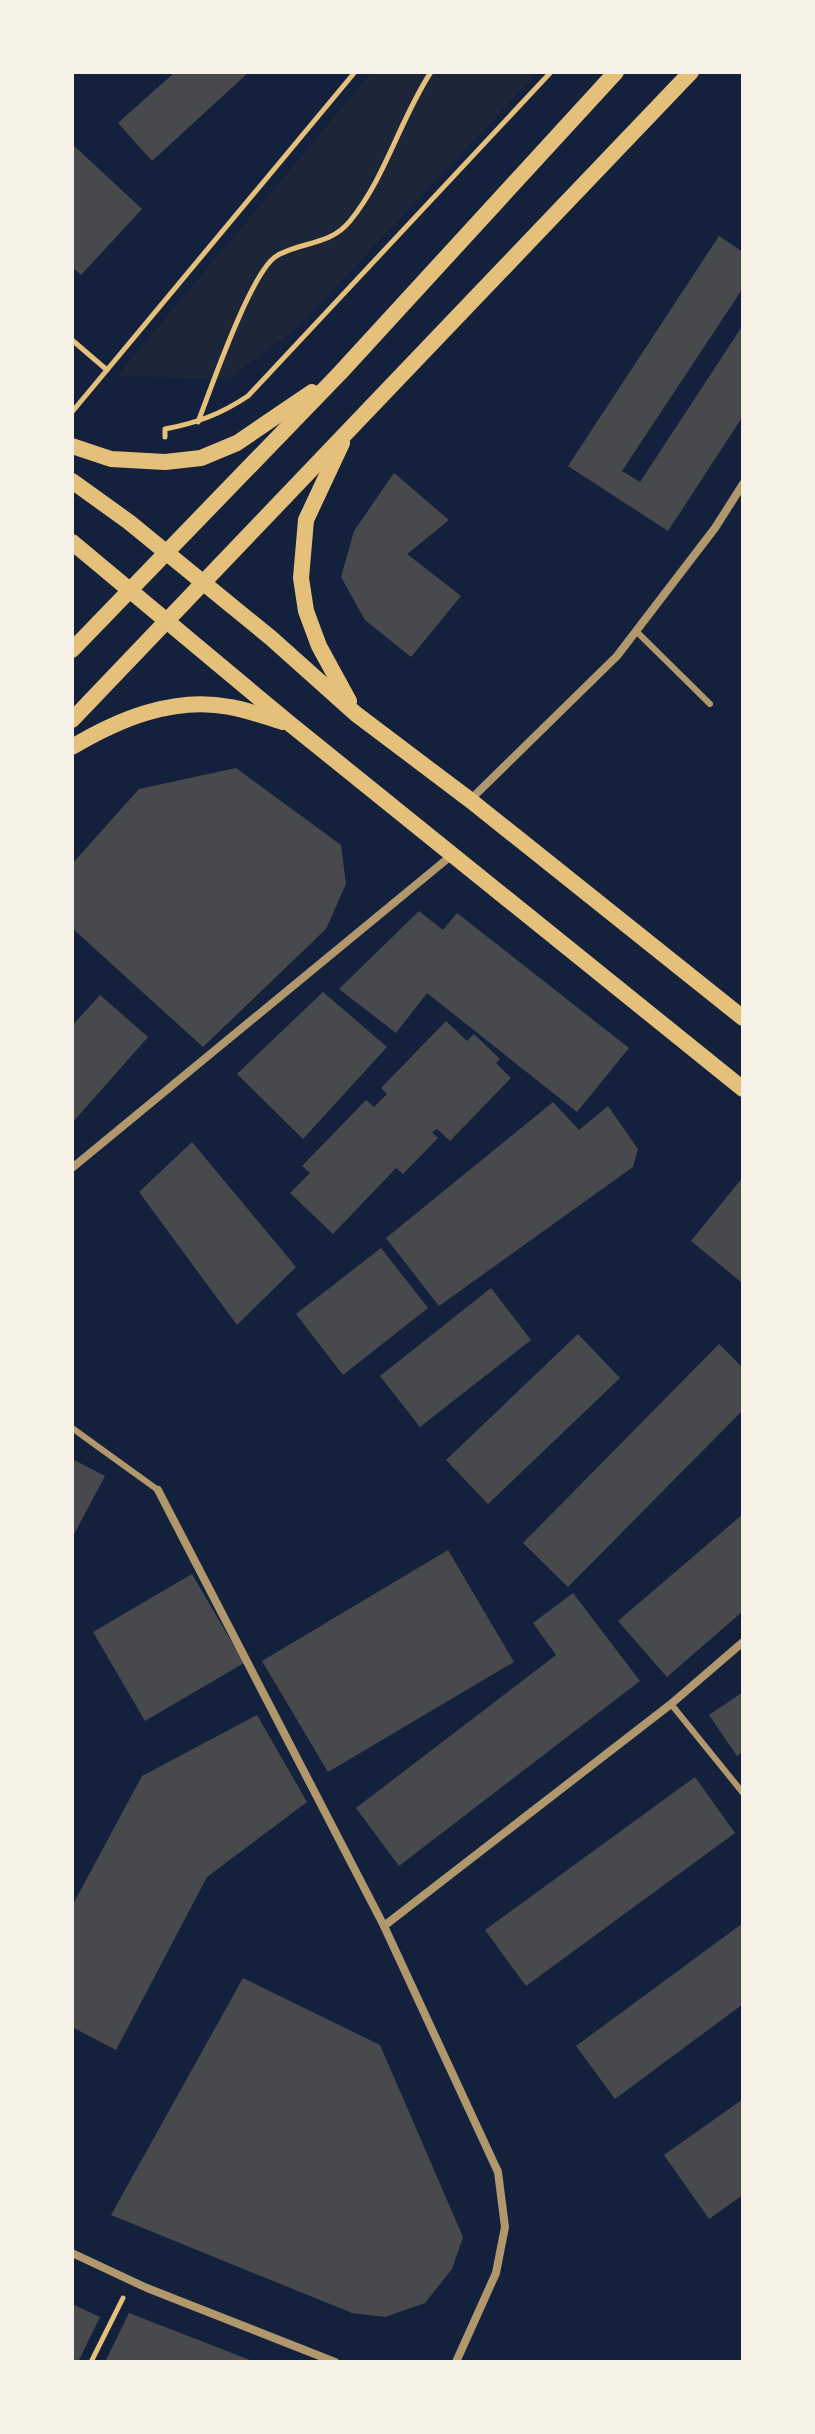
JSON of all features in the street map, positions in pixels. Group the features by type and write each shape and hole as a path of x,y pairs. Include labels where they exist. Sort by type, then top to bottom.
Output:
{"main road":[{"path":"72,650 340,373 616,72"},
{"path":"72,720 691,72"},
{"path":"72,446 111,459 165,462 201,458 237,443 340,373"},
{"path":"348,431 306,520 301,578 306,611 319,646 356,714"},
{"path":"72,481 203,582 356,714 470,800 743,1018"},
{"path":"72,542 289,723 743,1089"},
{"path":"72,747 112,724 178,704 228,706 289,723"}],"street":[{"path":"470,800 617,656 715,528 743,484"},
{"path":"72,1168 452,855"},
{"path":"158,1490 384,1926 498,2172 505,2227 496,2273 456,2362"},
{"path":"384,1926 671,1704 743,1642"},
{"path":"72,2253 131,2281 335,2362"}],"lane":[{"path":"636,631 710,704"},
{"path":"72,1428 158,1490"},
{"path":"671,1704 743,1793"}],"path":[{"path":"72,412 355,72"},
{"path":"197,423 250,292 264,267 276,256 322,242 347,225 370,196 416,95 431,72"},
{"path":"165,462 165,429 197,423 224,412 248,396 551,72"},
{"path":"72,340 107,370"},
{"path":"91,2362 131,2281"}],"shaded area":[{"path":"372,72 538,72 296,329 228,379 117,376"}],"building":[{"path":"175,72 249,72 152,161 118,123"},
{"path":"72,144 142,209 81,275 72,267"},
{"path":"719,236 743,252 743,288 622,471 640,482 743,325 743,416 668,531 568,466"},
{"path":"394,473 449,520 407,554 461,596 411,657 365,620 341,577 354,531"},
{"path":"236,768 341,845 346,884 326,929 203,1047 72,928 72,864 139,789"},
{"path":"419,911 443,930 457,913 629,1048 577,1112 427,993 396,1033 339,989"},
{"path":"323,992 387,1047 303,1139 237,1074"},
{"path":"100,995 148,1037 72,1123 72,1026"},
{"path":"446,1021 467,1041 474,1034 500,1059 496,1063 511,1078 450,1141 437,1129 432,1132 438,1138 403,1174 396,1168 333,1234 290,1193 310,1173 302,1166 366,1100 374,1107 387,1094 381,1088"},
{"path":"553,1102 579,1130 608,1106 638,1149 633,1167 439,1306 386,1238"},
{"path":"192,1142 296,1267 237,1325 139,1192"},
{"path":"743,1177 743,1280 741,1282 691,1241"},
{"path":"381,1248 428,1308 343,1375 296,1314"},
{"path":"491,1288 531,1340 420,1427 380,1376"},
{"path":"578,1334 620,1378 488,1504 446,1460"},
{"path":"719,1344 743,1368 743,1410 568,1587 523,1543"},
{"path":"72,1459 105,1476 72,1538"},
{"path":"743,1514 743,1611 667,1677 618,1621"},
{"path":"448,1550 514,1662 328,1772 262,1661"},
{"path":"192,1574 244,1663 145,1721 93,1632"},
{"path":"573,1593 640,1681 399,1866 356,1808 556,1655 533,1623"},
{"path":"743,1692 743,1752 737,1756 709,1715"},
{"path":"257,1715 307,1802 207,1877 116,2050 72,2027 72,1906 142,1776"},
{"path":"695,1777 735,1833 526,1986 485,1930"},
{"path":"743,1923 743,2004 615,2099 576,2046"},
{"path":"243,1978 380,2045 463,2237 452,2269 425,2303 385,2317 352,2313 111,2215"},
{"path":"743,2099 743,2195 709,2219 664,2155"},
{"path":"72,2304 100,2317 78,2362 72,2362"},
{"path":"129,2313 255,2362 105,2362"}]}
